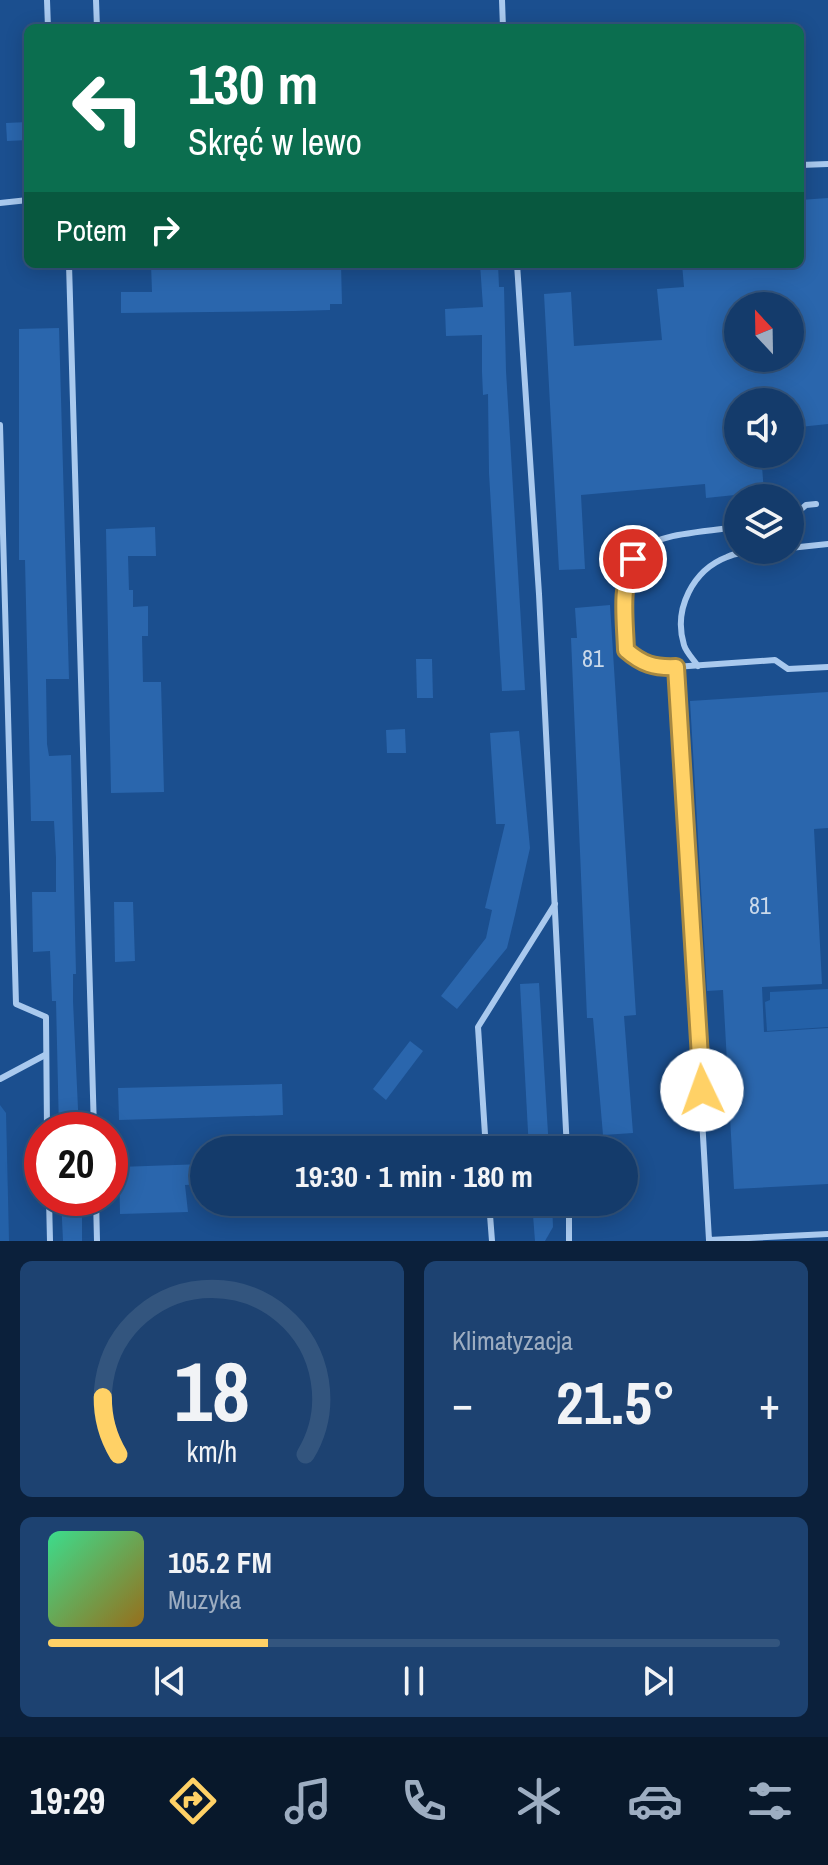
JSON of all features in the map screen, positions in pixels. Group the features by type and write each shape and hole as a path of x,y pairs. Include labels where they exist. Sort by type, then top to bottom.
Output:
{"lane":[{"path":"47,0 48,24"},
{"path":"96,0 97,24"},
{"path":"502,0 503,24"},
{"path":"804,165 828,164"},
{"path":"0,203 24,200"},
{"path":"69,268 93,1112"},
{"path":"517,268 539,594 566,1136"},
{"path":"0,425 16,1004 46,1017 47,1112"},
{"path":"804,507 816,504"},
{"path":"724,529 666,536 647,546 629,567 624,598 626,650 640,663 660,668 775,660 788,669 828,667"},
{"path":"804,547 828,544"},
{"path":"698,666 684,646 682,606 692,585 707,568 724,558"},
{"path":"676,667 709,1240 828,1234"},
{"path":"485,1136 478,1027 555,904"},
{"path":"0,1079 45,1055"},
{"path":"49,1216 50,1241"},
{"path":"96,1216 97,1241"},
{"path":"490,1216 492,1241"},
{"path":"569,1216 569,1241"}],"shaded area":[{"path":"828,989 828,1027 767,1031 765,1002 770,1000 770,992"},
{"path":"0,1105 6,1113 9,1241 0,1241"}],"building":[{"path":"24,122 24,140 7,141 6,123"},
{"path":"828,198 828,424 804,427 804,388 724,388 724,468 762,468 763,484 724,484 724,496 706,498 705,484 581,495 585,569 559,570 544,294 571,292 574,346 662,340 657,289 684,287 682,268 804,268 804,200"},
{"path":"151,268 341,268 342,304 330,304 330,310 121,313 121,292 152,292"},
{"path":"480,268 498,268 499,287 504,287 525,690 502,691 489,473 488,394 483,395 482,335 446,336 445,309 483,307"},
{"path":"59,328 69,679 46,679 47,744 49,756 71,755 76,974 73,974 73,1001 78,1112 59,1112 56,1001 52,1001 50,951 33,952 32,892 56,892 56,858 54,821 31,821 25,560 19,560 19,329"},
{"path":"155,527 156,556 128,556 129,590 133,590 133,607 148,606 148,636 142,636 143,682 161,682 164,792 111,793 106,529"},
{"path":"610,605 636,1015 624,1016 633,1133 603,1135 593,1018 587,1018 571,638 577,638 575,608"},
{"path":"416,659 432,659 433,698 417,698"},
{"path":"828,692 828,828 814,829 822,984 762,987 764,1032 828,1028 828,1184 734,1189 723,990 707,991 690,701"},
{"path":"405,729 406,753 387,753 386,730"},
{"path":"519,731 530,848 507,948 457,1009 441,996 486,938 492,910 485,908 505,824 496,824 490,733"},
{"path":"114,902 133,902 135,961 115,962"},
{"path":"539,983 548,1136 528,1136 520,984"},
{"path":"410,1041 423,1051 386,1100 373,1089"},
{"path":"282,1084 283,1115 128,1120 128,1112 119,1112 118,1088"},
{"path":"190,1164 190,1185 185,1185 188,1212 128,1214 128,1167"},
{"path":"62,1216 82,1216 82,1241 63,1241"},
{"path":"533,1216 553,1216 553,1227 545,1241 535,1241"}],"route":[{"path":"633,559 626,574 624,598 626,650 640,663 660,668 676,667 702,1090"}]}
